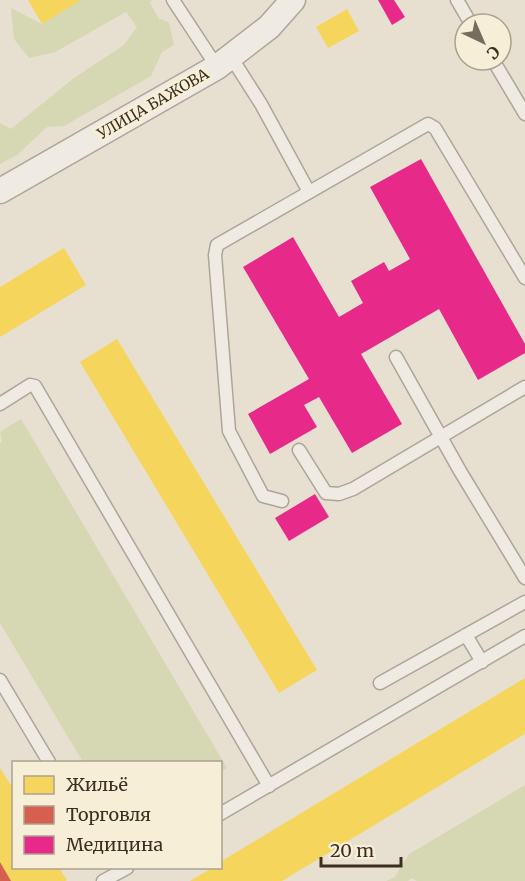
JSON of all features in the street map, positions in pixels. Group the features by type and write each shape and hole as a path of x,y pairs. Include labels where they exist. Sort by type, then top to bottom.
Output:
{"street":[{"name":"УЛИЦА БАЖОВА","path":"0,191 224,62 269,27 293,0"}],"lane":[{"path":"174,0 261,104 309,192"},
{"path":"500,72 525,114"},
{"path":"282,501 263,496 229,431 214,255 218,244 428,124 435,128 525,278"},
{"path":"396,357 525,578"},
{"path":"0,404 30,385 35,386 269,786"},
{"path":"299,450 326,493 339,494 353,489 442,438 525,387"},
{"path":"380,683 525,602"},
{"path":"466,635 482,662"},
{"path":"222,813 525,636"},
{"path":"0,680 48,761"},
{"path":"103,881 118,870"}],"green space":[{"path":"81,0 152,0 150,3 159,19 169,22 174,45 162,52 151,76 64,126 47,127 17,155 0,164 0,123 11,129 74,78 124,45 137,27 126,12 55,52 29,58 14,39 11,8 42,24"},
{"path":"21,419 227,768 222,771 222,761 82,761 0,623 0,443 2,442 0,432"},
{"path":"525,785 525,881 417,881 411,878 408,881 386,881 395,877 409,854"}],"building: Жильё":[{"path":"28,0 81,0 42,24"},
{"path":"347,9 359,31 328,48 316,27"},
{"path":"64,248 86,285 0,337 0,287"},
{"path":"117,339 317,670 279,693 80,362"},
{"path":"525,678 525,734 282,881 190,881 210,869 222,869 222,861"},
{"path":"0,768 12,787 12,869 60,869 67,880 11,881 0,862"}],"building: Торговля":[{"path":"0,862 11,881 0,881"}],"building: Медицина":[{"path":"378,0 394,0 405,17 392,25"},
{"path":"421,159 525,344 525,353 478,380 439,309 361,354 402,424 352,453 319,397 304,405 317,427 270,454 248,414 309,379 243,267 293,237 339,317 363,303 351,281 384,262 389,271 410,259 370,187"},
{"path":"315,494 329,517 289,541 275,518"}]}
